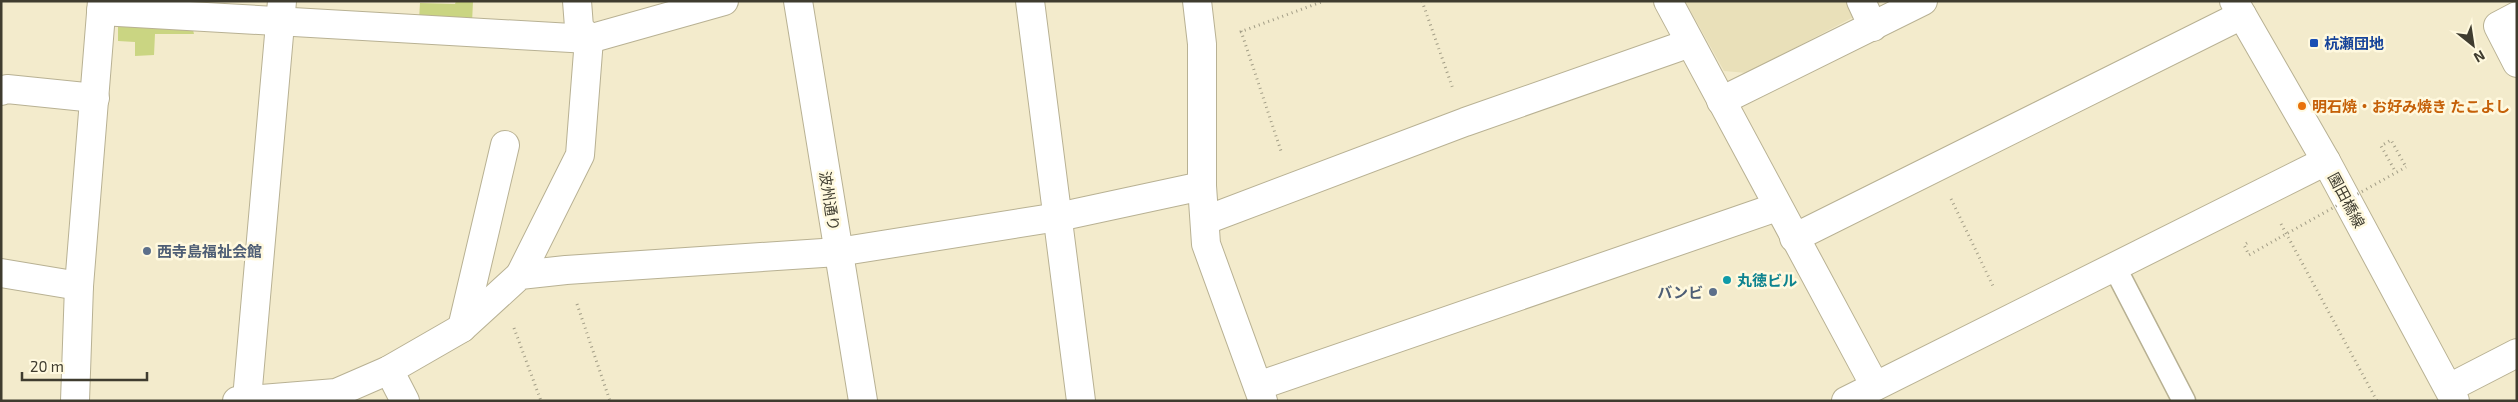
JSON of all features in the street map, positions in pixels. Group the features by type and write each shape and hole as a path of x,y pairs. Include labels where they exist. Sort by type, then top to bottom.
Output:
{"street":[{"path":"280,11 251,400 336,393 389,370 462,328 510,284 580,155 589,39 579,27 577,1"},
{"path":"75,401 78,286 101,6 280,11 589,39 724,1"},
{"name":"波州通り","path":"798,1 864,401"},
{"path":"1030,1 1081,401"},
{"path":"1197,1 1202,44 1202,186 1206,220 1206,244 1261,393 1777,207"},
{"path":"1668,1 1777,207 1875,386"},
{"path":"1861,1 1873,27"},
{"path":"1721,101 1923,1"},
{"path":"1794,238 1936,167 2238,8"},
{"name":"園田橋線","path":"2238,8 2326,161 2452,394"},
{"path":"2517,16 2498,26 2517,63"},
{"path":"1206,220 1465,122 1690,43"},
{"path":"1,91 7,89 94,98"},
{"path":"462,328 505,145"},
{"path":"1846,401 2326,161"},
{"path":"510,284 566,270 838,252 1058,217 1202,186"},
{"path":"1,274 78,286"},
{"path":"2452,394 2517,354"},
{"path":"389,370 405,401"}],"lane":[{"path":"2114,266 2184,401"}],"path":[{"path":"1202,44 1324,1"},
{"path":"1422,1 1465,122"},
{"path":"1241,31 1293,187"},
{"path":"2252,241 2244,245 2249,255 2406,167 2391,140 2381,146 2394,169"},
{"path":"1936,167 2008,319"},
{"path":"2276,217 2377,401"},
{"path":"566,270 610,401"},
{"path":"510,284 541,401"}],"shaded area":[{"path":"1685,1 1884,1 1747,73 1724,71"}],"green space":[{"path":"456,1 473,1 472,23 419,20 420,3 455,4"},
{"path":"123,24 193,30 194,34 155,34 154,55 135,56 135,42 118,41 118,26"}],"place":[{"name":"杭瀬団地","path":"2314,43"},
{"name":"明石焼・お好み焼き たこよし","path":"2302,106"},
{"name":"西寺島福祉会館","path":"147,251"},
{"name":"丸徳ビル","path":"1727,280"},
{"name":"バンビ","path":"1713,292"}]}
